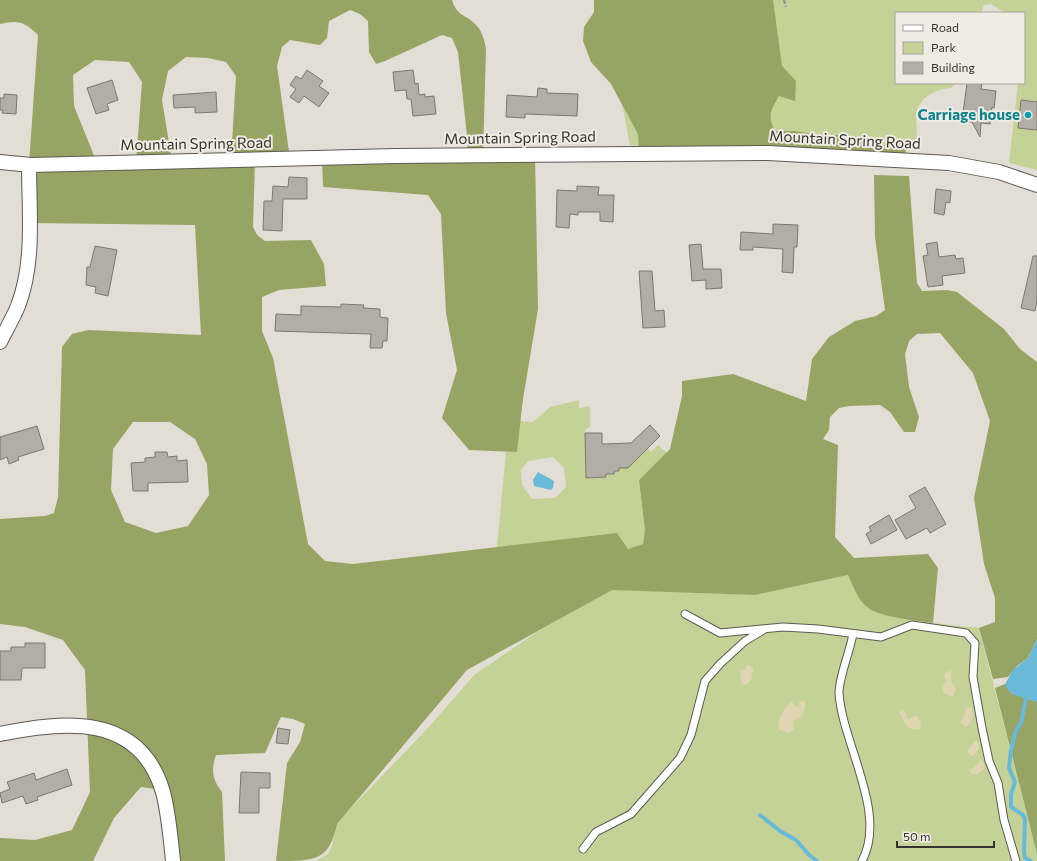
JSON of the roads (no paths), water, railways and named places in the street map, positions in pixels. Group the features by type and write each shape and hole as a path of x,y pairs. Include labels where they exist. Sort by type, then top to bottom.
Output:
{"street":[{"name":"Mountain Spring Road","path":"0,162 28,165 387,156 768,153 949,163 999,172 1037,185"},
{"path":"0,342 18,306 26,276 30,237 28,165"},
{"path":"0,734 36,727 66,724 88,726 110,732 128,741 146,757 162,789 173,861"}],"lane":[{"path":"684,614 720,633 766,628 812,629 882,637 912,626 966,633 972,638 975,644 976,652 973,677 982,728 989,761 998,783 1004,820 1016,861"},
{"path":"583,849 596,832 631,814 680,758 691,736 705,681 720,664 745,641 766,628"},
{"path":"854,634 840,682 839,692 846,726 865,791 870,825 868,843 862,861"}],"water":[{"path":"538,472 554,481 553,488 551,490 534,486 533,480"},
{"path":"1037,639 1037,702 1013,694 1006,688 1005,684 1013,670 1028,658"}],"waterway":[{"path":"1026,698 1021,723 1016,730 1011,750 1009,768 1015,782 1011,794 1011,807 1023,815 1025,819 1024,852 1025,858 1031,861"},
{"path":"760,815 780,831 796,840 809,855 817,861"}],"place":[{"name":"Carriage house","path":"1028,115"}]}
